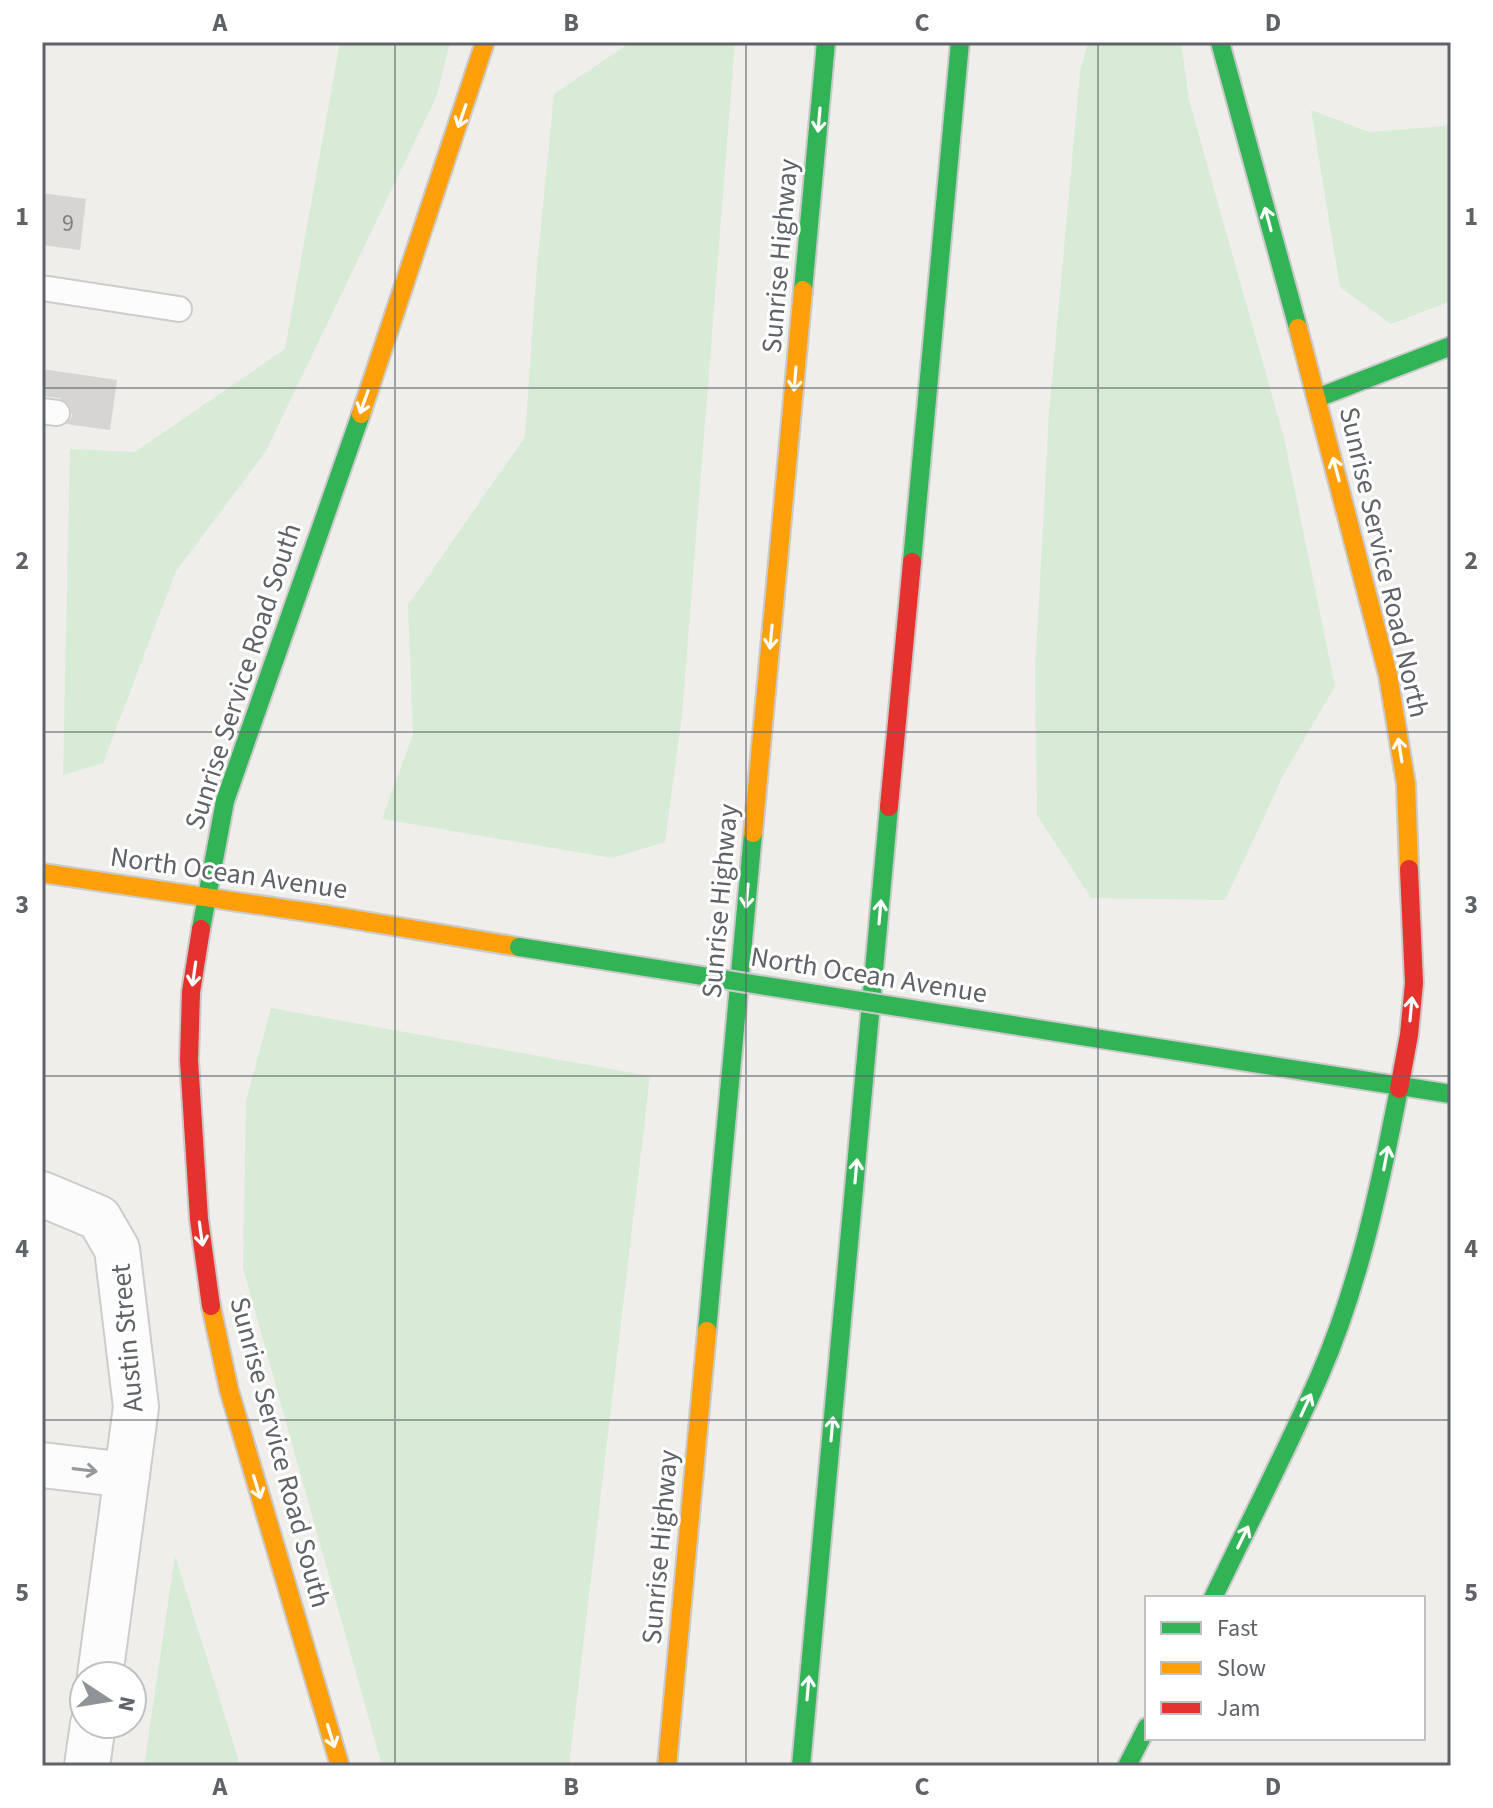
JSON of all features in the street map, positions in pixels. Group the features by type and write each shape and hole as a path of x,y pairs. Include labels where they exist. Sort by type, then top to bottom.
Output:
{"main road":[{"name":"Sunrise Service Road South","path":"340,1766 229,1390 211,1305 199,1219 189,1060 191,992 225,801 391,329 485,42"},
{"name":"Sunrise Highway","path":"667,1766 826,42"},
{"path":"801,1766 960,42"},
{"name":"Sunrise Service Road North","path":"1214,1596 1320,1376 1347,1303 1376,1204 1400,1086 1414,983 1406,784 1384,660 1317,398 1220,42"},
{"path":"1317,398 1451,346"},
{"name":"North Ocean Avenue","path":"42,873 327,915 1451,1094"},
{"path":"1127,1766 1145,1731"}],"street":[{"name":"Austin Street","path":"42,1194 99,1218 117,1249 136,1407 102,1660"},
{"path":"42,1465 127,1475"},
{"path":"87,1766 91,1740"}],"lane":[{"path":"42,288 179,309"}],"green space":[{"path":"340,42 450,42 437,95 266,451 176,571 103,763 63,775 70,449 135,452 285,349"},
{"path":"631,42 735,42 682,715 665,842 612,858 382,819 413,734 408,605 525,437 537,265 554,94"},
{"path":"1088,42 1181,42 1189,100 1284,438 1335,686 1284,774 1225,900 1091,898 1037,815 1035,674 1049,413 1080,72"},
{"path":"1311,110 1369,132 1451,123 1451,301 1391,324 1340,287"},
{"path":"271,1008 650,1076 569,1766 382,1766 243,1268 246,1101"},
{"path":"175,1556 238,1758 237,1766 144,1766"}],"building":[{"path":"42,193 86,199 80,250 42,245"},
{"path":"42,369 117,380 110,430 66,424 72,416 70,407 60,398 42,396"}],"traffic: fast":[{"path":"803,290 826,42"},
{"path":"912,562 960,42"},
{"path":"1220,42 1298,328"},
{"path":"1317,398 1451,346"},
{"path":"201,929 225,801 361,414"},
{"path":"801,1766 889,807"},
{"path":"707,1331 753,833"},
{"path":"519,947 1088,1037"},
{"path":"1088,1037 1451,1094"},
{"path":"1214,1596 1319,1377 1346,1307 1367,1235 1399,1089"},
{"path":"1127,1766 1145,1731"}],"traffic: slow":[{"path":"361,414 485,42"},
{"path":"753,833 803,290"},
{"path":"1298,328 1388,675 1406,784 1409,869"},
{"path":"42,873 519,947"},
{"path":"211,1306 229,1390 340,1766"},
{"path":"667,1766 707,1331"}],"traffic: jam":[{"path":"889,807 912,562"},
{"path":"1399,1089 1414,983 1409,869"},
{"path":"201,929 191,992 189,1060 199,1219 211,1306"}]}
